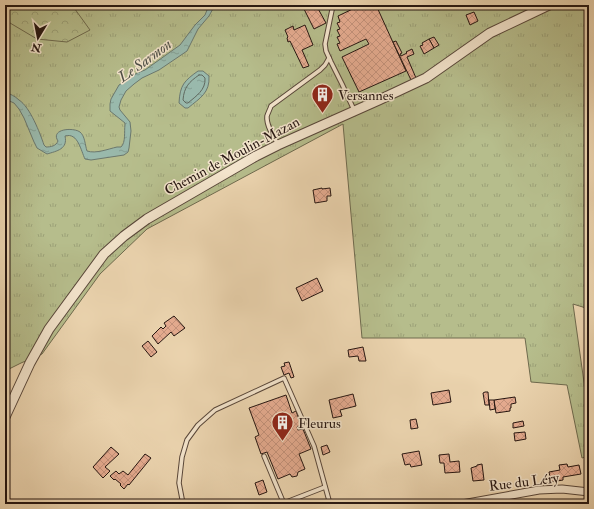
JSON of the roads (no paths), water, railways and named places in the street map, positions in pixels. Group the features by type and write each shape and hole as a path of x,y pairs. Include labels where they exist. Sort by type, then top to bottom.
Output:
{"street":[{"name":"Chemin de Moulin-Mazan","path":"5,417 30,363 49,329 104,254 124,236 147,219 256,156 426,78 490,33 549,5"},
{"name":"Rue du Léry","path":"462,504 539,490 562,489 589,492"}],"lane":[{"path":"333,5 325,44 326,51 355,111"},
{"path":"278,145 267,120 267,115 271,106 320,70 329,58"},
{"path":"183,504 179,483 182,457 187,440 198,425 215,410 284,378 314,446 330,504"},
{"path":"264,456 284,504 325,487"}],"water":[{"path":"209,5 215,5 209,16 198,29 187,51 159,70 142,78 126,91 119,107 130,122 131,131 128,152 124,155 91,160 85,159 76,139 69,136 65,136 65,144 61,149 47,154 37,148 19,109 14,103 5,99 5,92 14,96 23,103 34,121 46,147 55,145 58,141 56,137 57,134 68,129 77,130 82,134 87,151 98,152 121,147 124,140 125,123 110,111 111,99 119,85 137,73 145,70 180,45 195,25 205,15"},
{"path":"198,71 203,71 209,76 208,87 200,98 188,108 185,108 179,103 180,92 186,81"}],"place":[{"name":"Versannes","path":"322,114"},
{"name":"Fleurus","path":"283,442"}],"water label":[{"name":"Le Sarmon","path":"145,61"}]}
